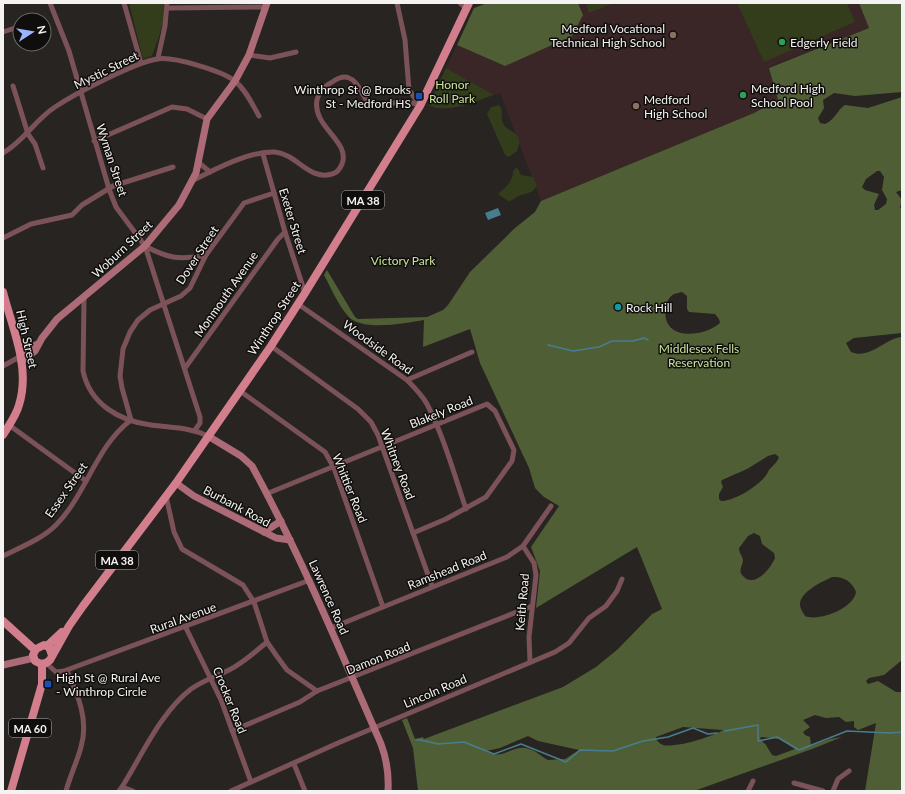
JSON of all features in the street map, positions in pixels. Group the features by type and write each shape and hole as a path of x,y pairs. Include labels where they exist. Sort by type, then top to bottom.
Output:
{"main road":[{"name":"Winthrop Street","path":"51,655 69,626 176,483 271,346 298,304 420,106 465,5"},
{"name":"High Street","path":"3,295 21,357 22,395 19,406 3,435"},
{"path":"3,621 34,654 37,663 44,664 51,655 47,646"},
{"name":"Winthrop Street","path":"47,646 69,626"},
{"name":"MA 38","path":"34,654 40,646 47,646"},
{"name":"MA 60","path":"11,791 42,684 44,664"}],"street":[{"name":"Wyman Street","path":"50,3 69,50 94,141 116,207 145,246 200,417 200,423 195,430"},
{"path":"124,3 141,63"},
{"path":"398,3 405,40 409,90 420,106"},
{"path":"158,58 167,6 266,5"},
{"name":"Woburn Street","path":"21,357 35,351 38,344 57,319 145,246 179,205 196,173 207,119 235,81 249,55 266,5"},
{"path":"249,55 270,58 296,52"},
{"name":"Mystic Street","path":"3,153 15,146 28,134 39,120 55,107 141,63 158,58 194,64 235,81"},
{"path":"191,182 210,172 244,158 275,152 296,160 306,170 318,175 334,174 340,168 344,159 341,147 318,116 316,107 318,96 327,85 340,78 349,78 357,84 367,101 373,104 406,102 420,106"},
{"path":"235,81 248,96 258,116"},
{"path":"13,86 28,134 35,144 43,168"},
{"path":"94,141 172,107 187,109 207,119"},
{"name":"Exeter Street","path":"263,154 285,232 305,293"},
{"path":"198,162 210,172"},
{"path":"3,238 31,224 72,215 82,205 113,186 173,167"},
{"name":"Dover Street","path":"131,420 120,376 123,349 138,320 150,310 181,296 190,288 206,255 244,203 274,193"},
{"name":"Monmouth Avenue","path":"185,368 278,239 285,232"},
{"path":"145,246 159,254 182,259 206,255"},
{"path":"84,298 82,360 85,380 96,399 116,414 131,420 149,425 195,430 208,436"},
{"name":"Woodside Road","path":"298,304 407,380 426,403 466,509"},
{"name":"Whitney Road","path":"271,346 358,409 371,422 383,448 432,586"},
{"path":"407,380 472,352"},
{"path":"3,366 21,357"},
{"name":"Whittier Road","path":"240,391 325,452 334,468 383,608"},
{"name":"Blakely Road","path":"266,494 334,468 383,448 435,424 487,404 495,411 514,450 512,461 486,497 466,509"},
{"name":"Essex Street","path":"3,556 43,535 56,525 113,438 131,420"},
{"path":"9,425 86,481"},
{"name":"Lawrence Road","path":"208,436 247,461 252,466 281,521 332,628 387,760 389,774 388,791"},
{"name":"Burbank Road","path":"176,483 194,496 264,532 276,538 290,540"},
{"path":"166,495 174,532 182,549 243,585 254,602 266,642 287,670 318,692"},
{"name":"Ramshead Road","path":"332,628 383,608 432,586 507,557 523,546 551,506"},
{"path":"413,533 466,509"},
{"path":"264,532 281,521"},
{"name":"Keith Road","path":"523,546 534,563 536,575 529,637 530,662"},
{"name":"Lincoln Road","path":"231,791 374,728 555,652 569,643 589,618 606,606 617,591 622,579"},
{"name":"Rural Avenue","path":"64,671 186,628 310,580"},
{"name":"Damon Road","path":"232,731 300,702 318,692 532,606"},
{"name":"Crocker Road","path":"186,628 211,678 250,782"},
{"path":"133,791 121,789 162,722 177,702 192,688 231,669 252,655 266,642"},
{"name":"MA 38","path":"3,665 34,654"},
{"path":"51,655 54,665 64,671 80,702 84,725 81,746 66,791"},
{"path":"44,664 56,672 64,671"},
{"path":"294,764 305,791"},
{"path":"833,791 838,779 849,771"},
{"path":"748,791 753,781"},
{"path":"794,783 823,791"}],"shaded area":[{"name":"Medford High School","path":"578,3 859,3 869,28 769,67 779,100 754,113 541,201 500,93 494,95 446,68 457,45 505,66 583,15"}],"green space":[{"path":"129,3 164,3 163,25 152,56 143,59"},
{"path":"487,3 578,3 583,15 572,36 505,66 457,45 474,8"},
{"path":"586,3 614,3 589,13"},
{"name":"Edgerly Field","path":"737,3 847,3 855,22 764,62"},
{"name":"Middlesex Fells Reservation","path":"859,3 902,3 902,92 855,96 834,93 823,100 824,108 818,118 820,123 825,124 831,120 845,105 868,108 902,97 902,190 896,192 902,200 900,207 902,210 902,333 854,338 846,343 851,352 858,354 871,351 896,338 902,337 902,660 884,675 869,678 866,681 868,684 878,681 896,692 902,692 902,791 865,791 876,723 858,730 854,727 854,721 846,722 839,717 826,718 815,715 803,720 810,727 803,732 805,735 810,737 811,746 830,739 842,737 694,791 418,791 413,748 402,720 407,718 415,739 423,737 424,739 563,687 596,667 618,649 652,614 662,609 637,547 536,608 540,571 531,547 559,506 544,497 535,488 529,468 480,363 470,329 423,347 424,320 384,325 363,324 355,321 348,316 341,307 324,275 327,270 355,317 358,319 427,317 443,310 470,272 515,228 535,212 541,201 754,113 778,100 769,68 869,28","holes":["877,171 880,171 884,177 882,190 887,199 886,204 878,210 875,210 874,205 879,194 865,190 862,187 866,179","682,292 687,296 687,309 689,312 715,314 720,323 703,332 693,334 675,331 669,326 666,318 666,307 670,298 674,294","775,454 779,457 758,484 739,496 721,501 719,499 719,494 723,487 721,482 722,480 747,469 768,456","754,533 760,536 762,544 774,553 775,558 770,567 762,576 757,579 747,579 741,573 743,560 739,548 748,536","832,577 840,577 847,580 856,592 854,598 843,608 827,615 819,617 805,616 800,606 801,599 808,591","683,727 723,730 703,739 669,746 659,743 656,737","528,736 538,741 579,750 565,759 548,760 526,748 516,749 501,754 491,754 486,751 500,748","761,737 780,739 795,749 776,756 772,755 760,739"]},
{"name":"Honor Roll Park","path":"446,68 494,95 452,108 436,108 428,105"},
{"path":"499,105 503,123 518,136 519,139 517,151 509,157 505,155 487,114 491,107"},
{"path":"517,167 521,175 533,177 536,182 536,186 532,192 508,201 498,194 508,184 512,178 513,171"}],"water":[{"path":"498,208 501,215 488,220 485,213"}],"waterway":[{"path":"548,345 573,351 599,347 612,341 633,341 644,338 648,340"},
{"path":"725,731 758,725 758,741 777,737 799,750 847,731 890,733 902,732"},
{"path":"416,740 438,744 464,742 494,754 521,744 566,762 580,750 613,751 643,741 668,737 693,728 708,734 717,733"}],"place":[{"name":"Medford Vocational Technical High School","path":"673,35"},
{"name":"Edgerly Field","path":"782,42"},
{"name":"Medford High School Pool","path":"743,95"},
{"name":"Winthrop St @ Brooks St - Medford HS","path":"419,96"},
{"name":"Medford High School","path":"636,106"},
{"name":"Rock Hill","path":"618,307"},
{"name":"High St @ Rural Ave - Winthrop Circle","path":"48,684"}],"park label":[{"name":"Victory Park","path":"403,260"}]}
